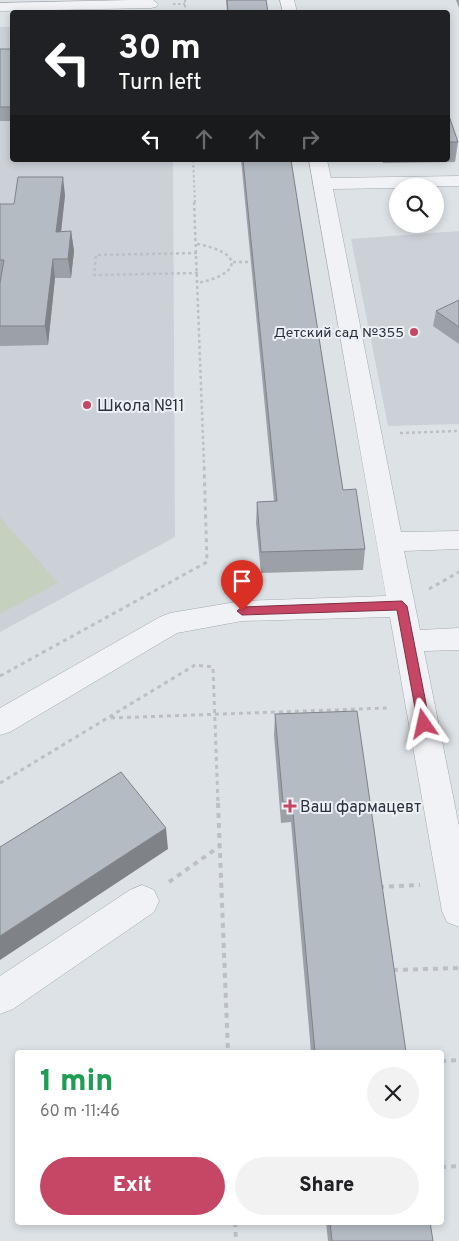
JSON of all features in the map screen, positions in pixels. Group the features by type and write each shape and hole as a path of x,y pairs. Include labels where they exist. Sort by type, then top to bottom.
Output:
{"street":[{"path":"0,7 151,4"},
{"path":"318,162 456,897"},
{"path":"322,184 459,181"},
{"path":"390,542 459,540"},
{"path":"0,723 170,624 242,611 402,606"},
{"path":"408,641 459,639"},
{"path":"0,997 142,901"}],"path":[{"path":"0,676 207,562 193,162"},
{"path":"197,244 222,248 230,255 233,262 231,270 223,276 212,281 198,283"},
{"path":"197,253 96,255 94,275 198,273"},
{"path":"233,262 261,261"},
{"path":"369,434 459,432"},
{"path":"0,782 195,665 213,667 228,1050"},
{"path":"109,718 420,707"},
{"path":"142,901 220,846"},
{"path":"375,887 456,897"},
{"path":"387,971 459,968"},
{"path":"444,1061 459,1060"},
{"path":"444,1167 459,1166"},
{"path":"235,1225 236,1241"}],"shaded area":[{"name":"Школа №11","path":"0,27 10,27 10,162 173,162 175,537 0,632"},
{"name":"Детский сад №355","path":"459,231 459,424 388,426 351,239"}],"green space":[{"path":"0,517 58,583 0,614"}],"building":[{"path":"227,0 266,0 268,10 228,10"},
{"path":"0,49 10,49 10,107 0,107"},
{"path":"450,119 458,142 450,142"},
{"path":"243,162 291,162 343,490 356,489 365,549 261,552 257,502 277,501"},
{"path":"18,177 63,177 56,232 71,231 68,259 53,259 45,326 0,326 0,283 4,260 0,260 0,204 14,204"},
{"path":"459,300 459,327 436,311"},
{"path":"357,711 406,1050 315,1050 292,802 283,802 275,714"},
{"path":"121,772 166,828 0,936 0,847"},
{"path":"330,1225 430,1225 433,1241 332,1241"}],"place":[{"name":"Детский сад №355","path":"414,332"},
{"name":"Школа №11","path":"87,405"},
{"name":"Ваш фармацевт","path":"290,806"}],"route":[{"path":"242,611 402,606 424,724"}]}
